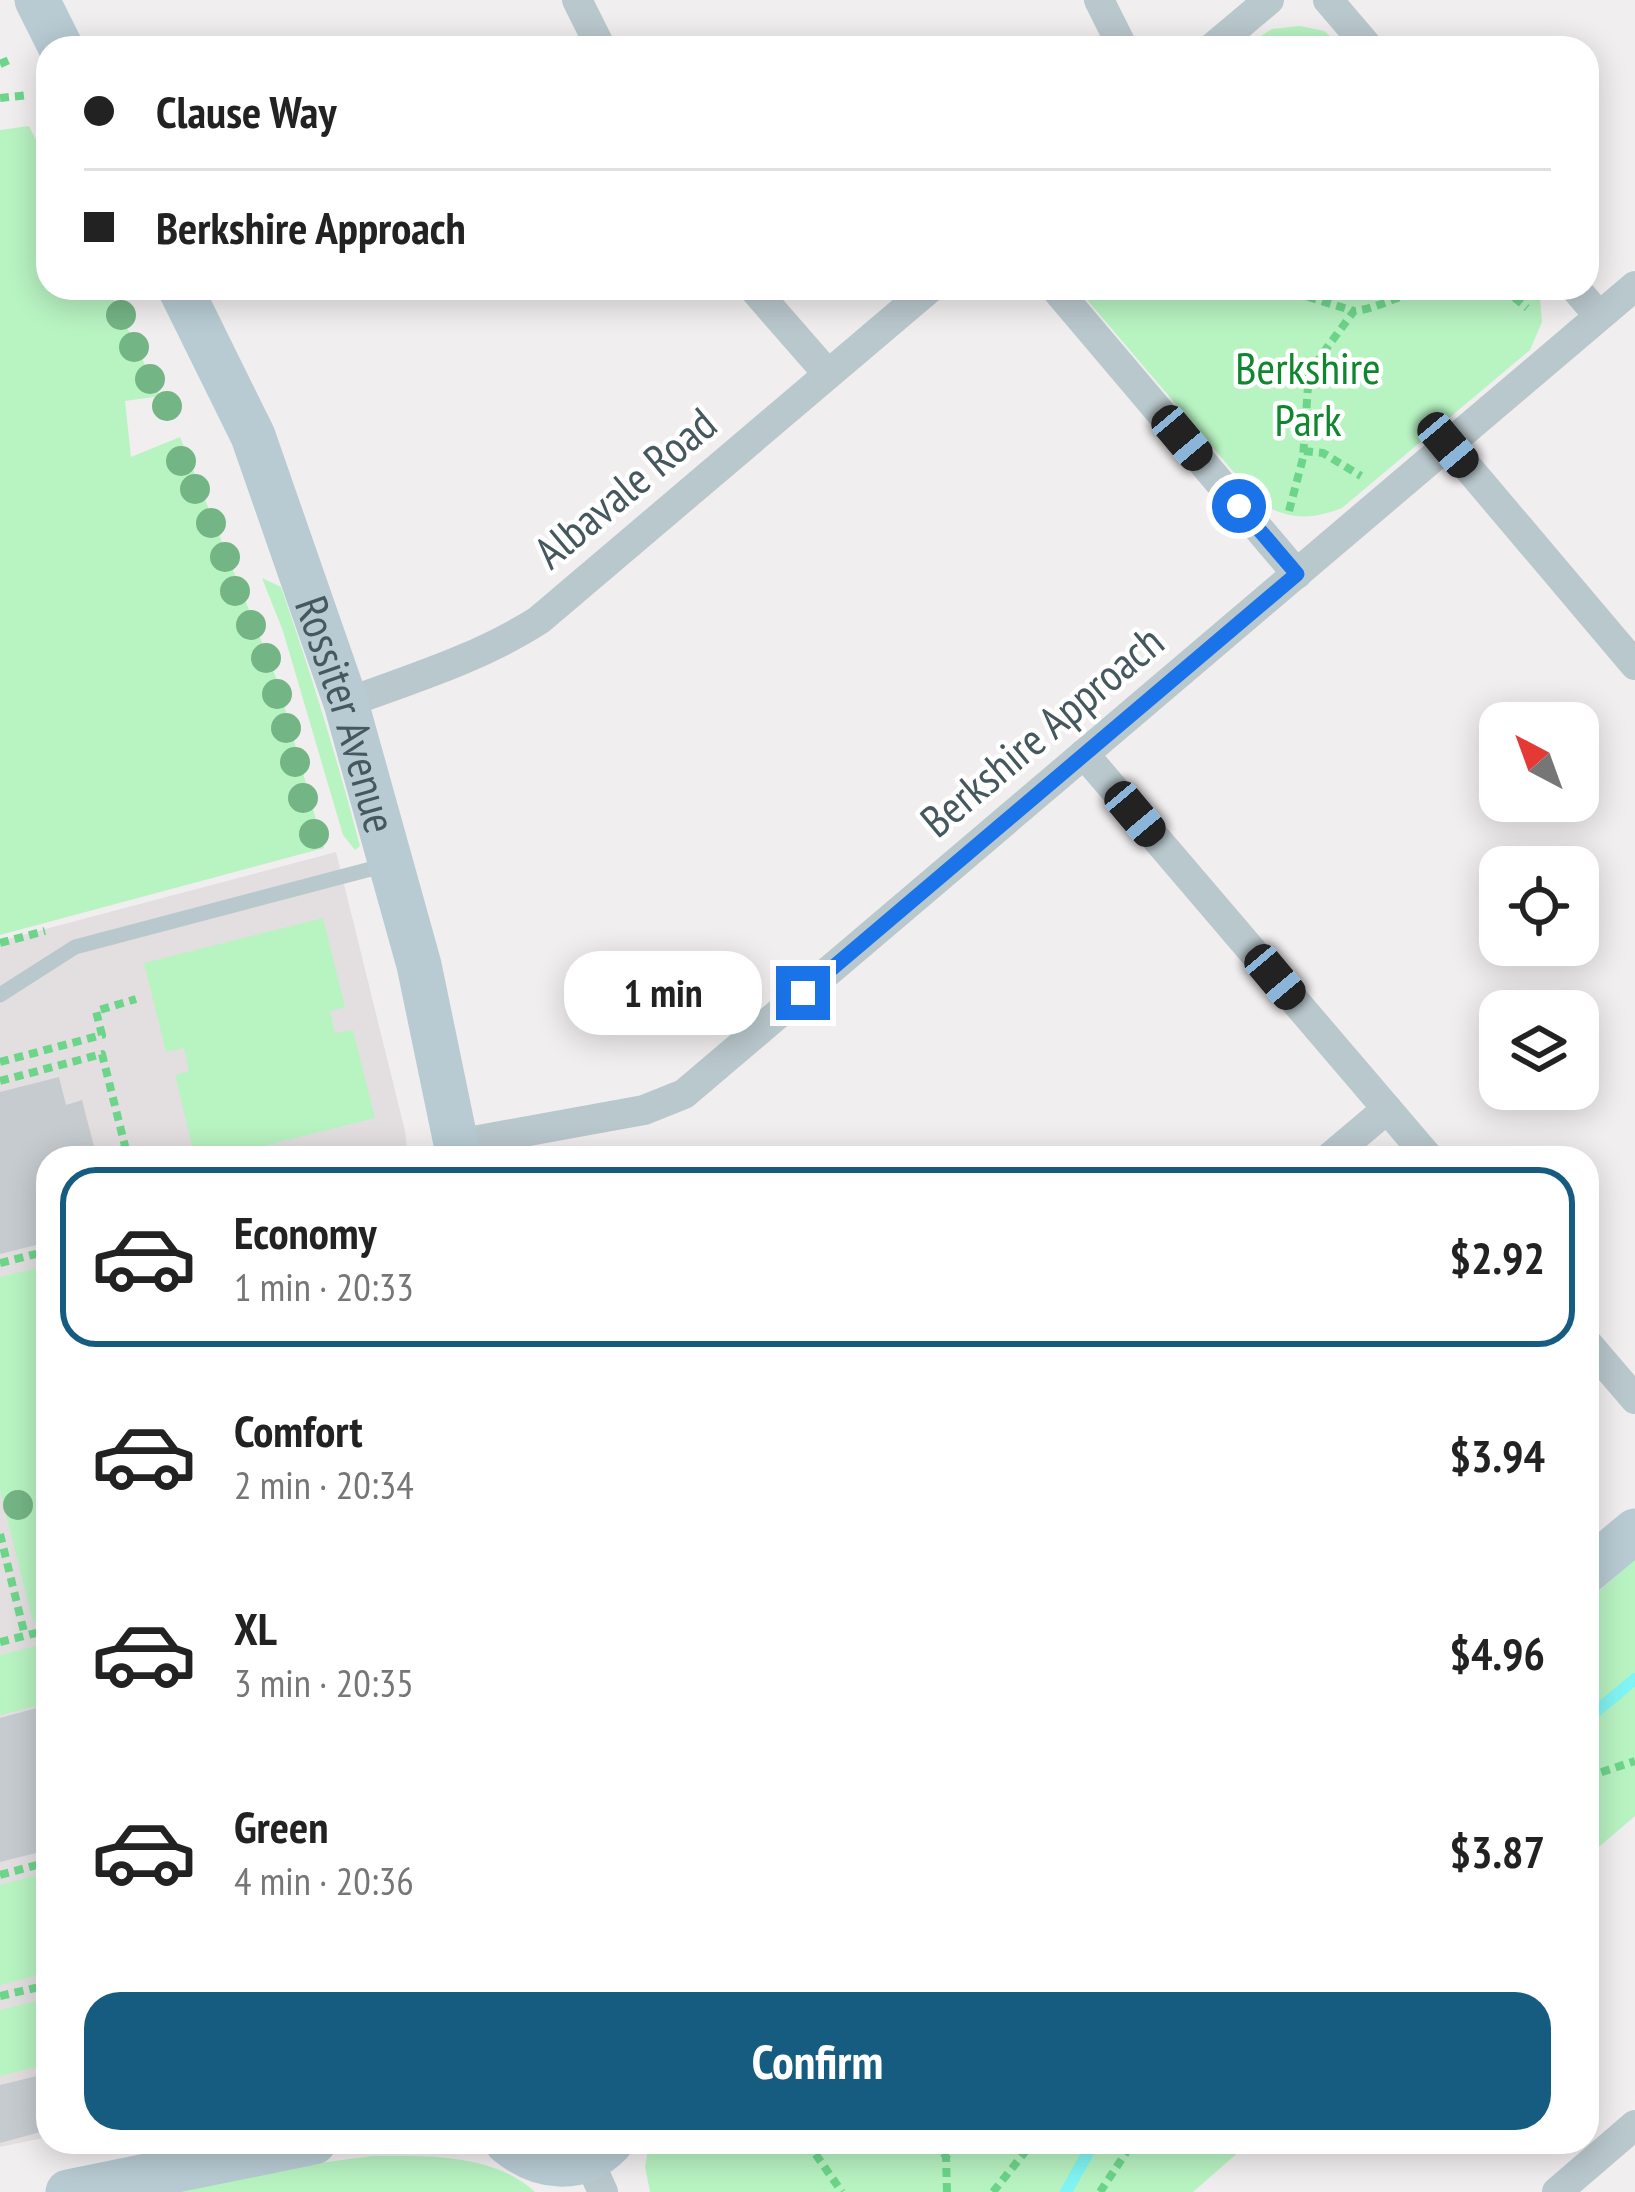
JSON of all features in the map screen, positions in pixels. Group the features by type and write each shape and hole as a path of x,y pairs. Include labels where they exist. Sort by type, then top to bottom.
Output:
{"street":[{"path":"37,0 55,36"},
{"path":"577,0 595,36"},
{"path":"1099,0 1117,36"},
{"path":"1226,36 1269,0"},
{"path":"1328,0 1359,36"},
{"name":"Berkshire Approach","path":"481,1146 644,1110 684,1094 1635,286"},
{"name":"Rossiter Avenue","path":"186,300 254,436 346,703 419,965 457,1146"},
{"path":"763,300 828,374"},
{"name":"Albavale Road","path":"346,703 442,668 539,620 916,300"},
{"path":"1065,300 1297,574"},
{"path":"1585,300 1599,316"},
{"path":"1448,445 1635,664"},
{"path":"1084,754 1419,1146"},
{"path":"1343,1146 1387,1108"},
{"path":"1599,1356 1635,1399"},
{"path":"1599,1561 1635,1531"},
{"path":"1557,2192 1635,2126"},
{"path":"68,2192 255,2154"},
{"path":"525,2154 537,2162 601,2164"}],"lane":[{"path":"0,995 76,947 390,863"}],"path":[{"path":"0,64 11,59"},
{"path":"0,98 28,95"},
{"path":"1318,300 1354,311 1395,300"},
{"path":"1517,300 1527,308"},
{"path":"1289,511 1304,451 1310,373 1354,311"},
{"path":"1304,451 1323,453 1365,478"},
{"path":"0,1062 102,1035 96,1011 136,999"},
{"path":"0,1082 102,1054 125,1146"},
{"path":"0,1264 36,1254"},
{"path":"0,1534 25,1636"},
{"path":"0,1642 36,1633"},
{"path":"1599,1773 1635,1761"},
{"path":"0,1874 36,1865"},
{"path":"0,1996 36,1987"},
{"path":"815,2154 842,2192"},
{"path":"993,2192 1023,2154"},
{"path":"1100,2192 1125,2154"},
{"path":"946,2156 947,2192"}],"shaded area":[{"path":"336,852 407,1146 36,1146 36,2140 0,2147 0,941"}],"green space":[{"path":"1300,26 1330,36 1261,36 1272,29"},
{"path":"29,126 36,140 36,300 114,300 160,396 125,401 131,457 180,437 277,680 324,848 0,935 0,130"},
{"name":"Berkshire Park","path":"1087,300 1540,300 1542,322 1530,350 1342,508 1300,516 1260,503"},
{"path":"262,578 281,587 292,619 360,846 355,850 343,835 283,631"},
{"path":"323,918 345,1007 330,1011 335,1033 353,1030 375,1118 264,1146 192,1146 175,1075 189,1071 184,1048 166,1052 144,963"},
{"path":"36,1268 33,1622 0,1490 0,1277"},
{"path":"1635,1560 1635,1816 1599,1847 1599,1591"},
{"path":"36,1646 36,1706 0,1715 0,1655"},
{"path":"36,1875 36,1976 0,1985 0,1885"},
{"path":"36,2001 36,2067 0,2076 0,2010"},
{"path":"648,2154 1236,2154 1193,2192 650,2192"},
{"path":"373,2156 479,2163 518,2179 535,2192 169,2192 289,2167"}],"building":[{"path":"59,1077 66,1105 82,1100 94,1146 36,1146 36,1245 0,1254 0,1092"},
{"path":"36,1708 36,1853 0,1862 0,1718"},
{"path":"36,2076 36,2133 0,2143 0,2085"}],"waterway":[{"path":"1599,1709 1635,1679"},
{"path":"1066,2192 1087,2154"}],"route":[{"path":"803,993 1297,574 1239,506"}]}
